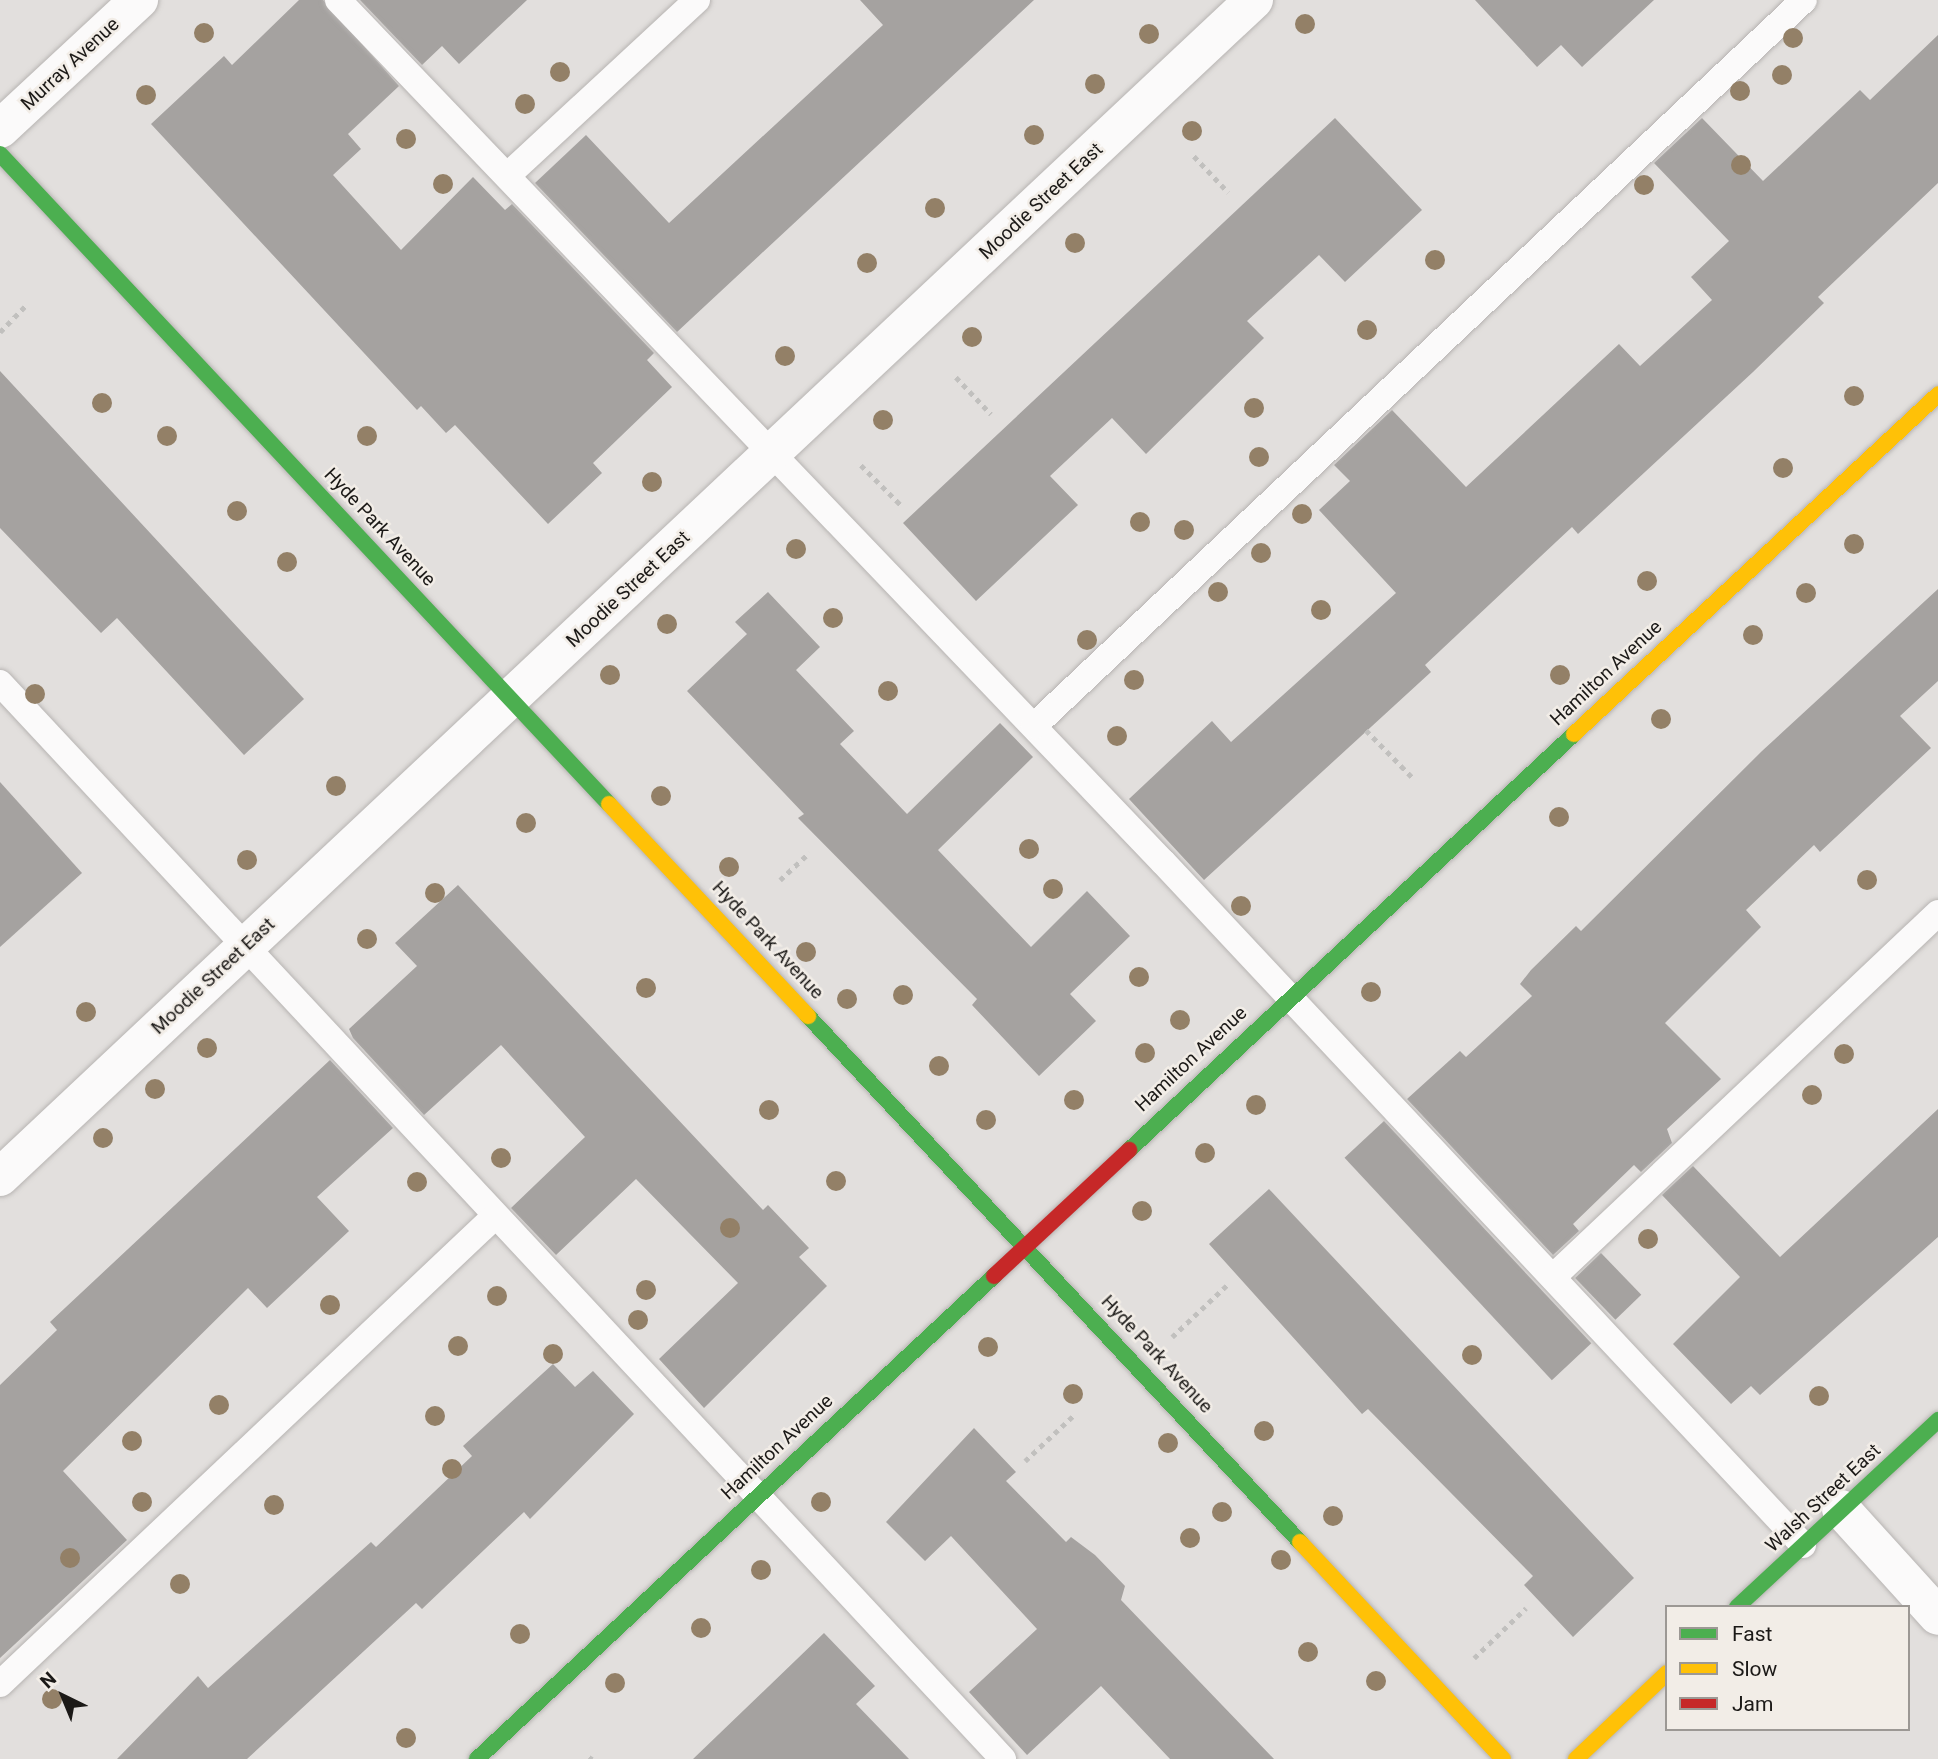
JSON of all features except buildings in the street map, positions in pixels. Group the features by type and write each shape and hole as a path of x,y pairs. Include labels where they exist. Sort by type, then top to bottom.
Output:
{"street":[{"name":"Murray Avenue","path":"0,129 139,0"},
{"name":"Moodie Street East","path":"0,1177 1254,0"},
{"name":"Hyde Park Avenue","path":"0,153 510,698 1025,1241 1503,1759"},
{"name":"Hamilton Avenue","path":"477,1759 1025,1241 1938,394"},
{"name":"Walsh Street East","path":"1739,1605 1938,1420"},
{"path":"1841,1509 1938,1616"},
{"path":"1576,1759 1665,1676"}],"lane":[{"path":"338,0 1034,726 1803,1545"},
{"path":"507,176 697,0"},
{"path":"1034,726 1804,0"},
{"path":"0,683 1003,1759"},
{"path":"1553,1277 1938,913"},
{"path":"0,1684 495,1216"}],"path":[{"path":"1194,156 1228,192"},
{"path":"0,332 28,303"},
{"path":"956,377 991,414"},
{"path":"861,465 902,506"},
{"path":"1366,730 1414,779"},
{"path":"780,880 809,853"},
{"path":"1140,1367 1227,1285"},
{"path":"1025,1461 1073,1416"},
{"path":"1440,1690 1526,1608"}],"traffic: fast":[{"path":"0,154 609,804"},
{"path":"1129,1150 1574,734"},
{"path":"808,1016 1300,1542"},
{"path":"477,1759 994,1276"},
{"path":"1739,1605 1938,1420"}],"traffic: slow":[{"path":"1574,734 1938,394"},
{"path":"609,804 808,1016"},
{"path":"1300,1542 1503,1759"},
{"path":"1576,1759 1665,1675"}],"traffic: jam":[{"path":"994,1276 1129,1150"}]}
